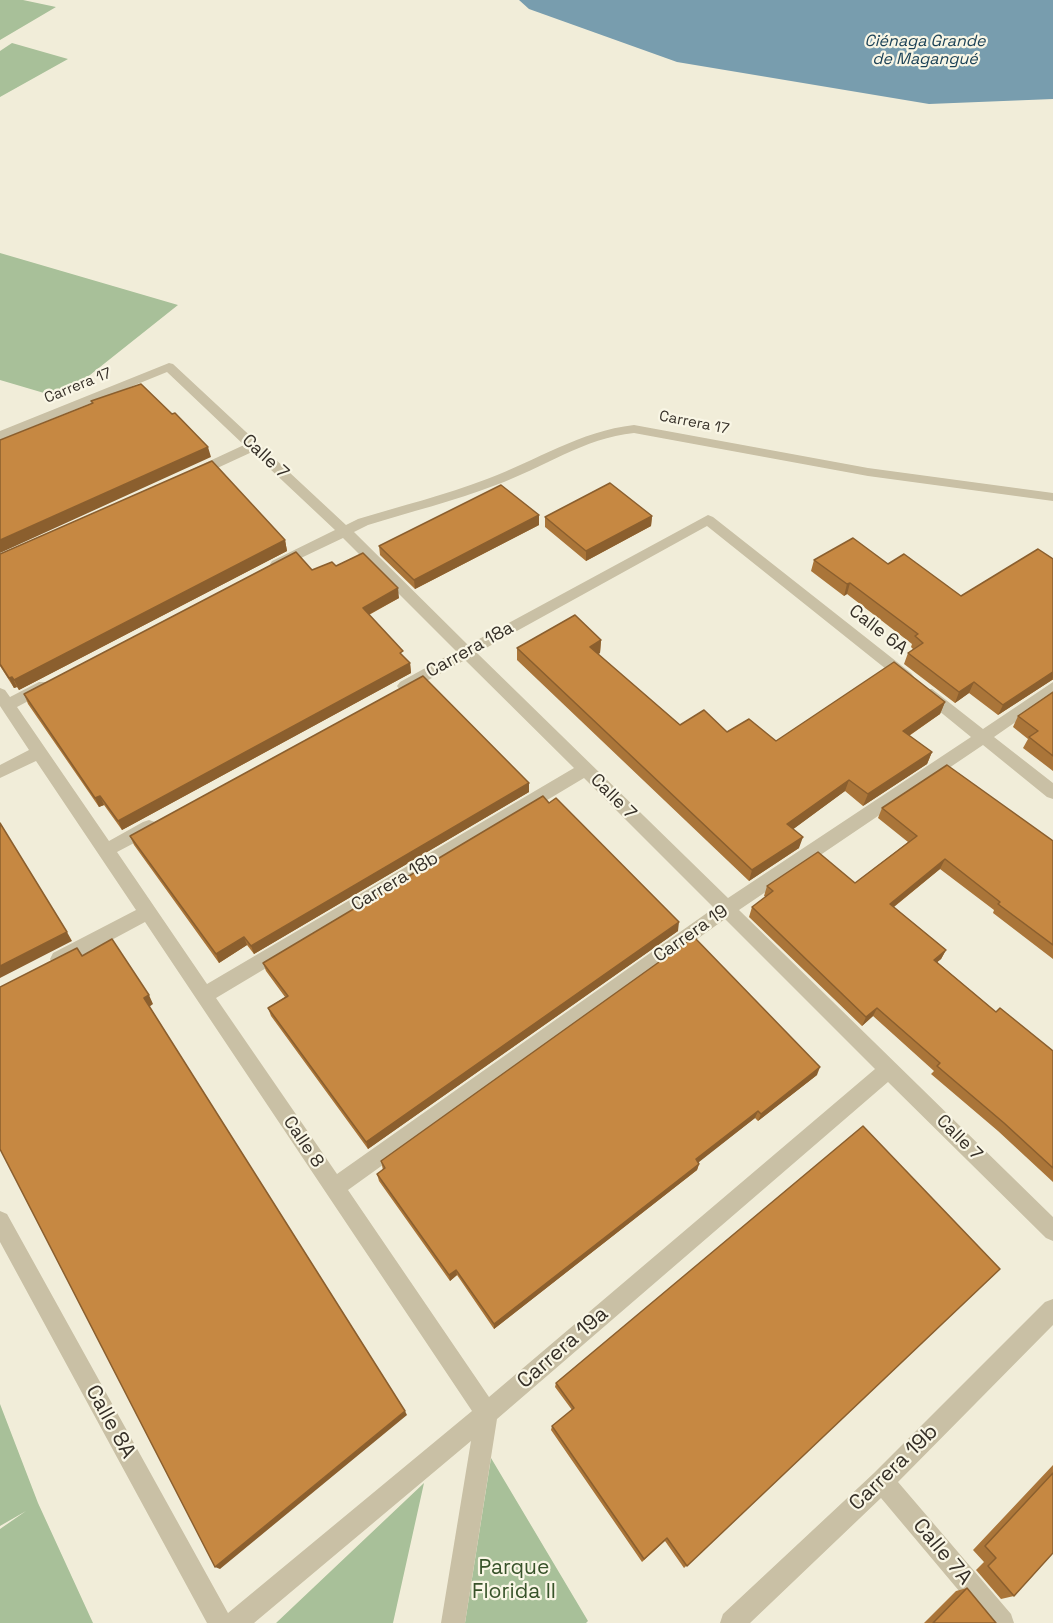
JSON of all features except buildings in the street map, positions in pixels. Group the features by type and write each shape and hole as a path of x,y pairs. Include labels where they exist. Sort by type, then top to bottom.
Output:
{"street":[{"name":"Carrera 17","path":"0,436 169,367"},
{"name":"Calle 7","path":"169,367 343,530 1053,1231"},
{"name":"Carrera 17","path":"259,573 343,530 492,482 572,445 615,431 634,429 868,472 1053,497"},
{"path":"179,480 253,446"},
{"name":"Carrera 18a","path":"395,692 708,520"},
{"name":"Calle 6A","path":"708,520 1053,792"},
{"path":"4,700 60,678"},
{"name":"Carrera 19","path":"334,1188 726,909 1053,688"},
{"name":"Calle 8","path":"4,700 487,1413"},
{"path":"0,772 39,752"},
{"name":"Carrera 18b","path":"204,995 585,769"},
{"path":"106,850 158,822"},
{"path":"42,968 148,912"},
{"name":"Carrera 19a","path":"235,1623 487,1413 889,1069"},
{"name":"Calle 8A","path":"0,1221 220,1623"},
{"name":"Carrera 19b","path":"732,1623 882,1481 1053,1310"},
{"path":"453,1623 487,1413"},
{"name":"Calle 7A","path":"882,1481 1002,1623"}],"green space":[{"path":"0,0 23,0 56,7 0,40"},
{"path":"12,43 68,59 0,97 0,51"},
{"path":"0,253 178,305 61,398 0,380"},
{"path":"0,1404 38,1503 93,1623 0,1623 0,1529 26,1511 0,1526"},
{"name":"Parque Florida II","path":"491,1458 588,1621 586,1623 465,1623"},
{"path":"424,1483 393,1623 276,1623"}],"water":[{"name":"Ciénaga Grande de Magangué","path":"519,0 1053,0 1053,99 929,104 677,62 529,9"}]}
